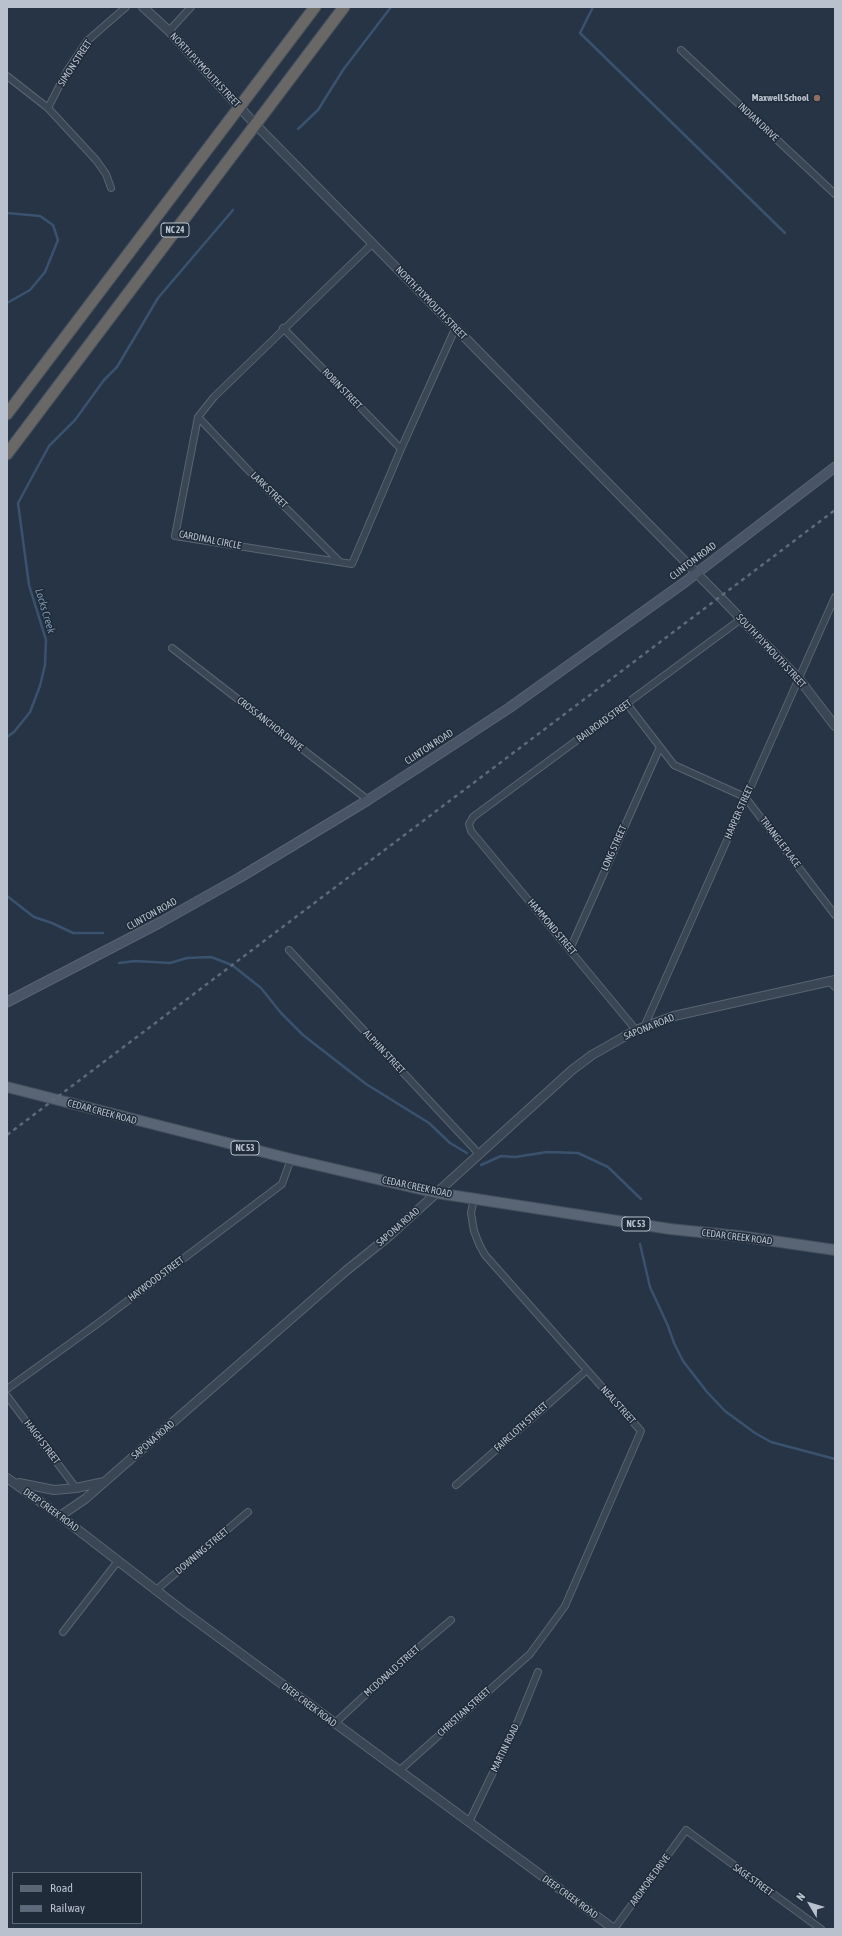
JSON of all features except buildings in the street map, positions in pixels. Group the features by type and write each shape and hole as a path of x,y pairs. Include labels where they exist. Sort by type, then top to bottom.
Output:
{"highway":[{"name":"NC 24","path":"7,414 315,7"},
{"name":"NC 24","path":"7,454 344,7"}],"main road":[{"name":"CLINTON ROAD","path":"7,1002 161,922 239,878 368,800 509,708 696,573 835,466"},
{"name":"CEDAR CREEK ROAD","path":"7,1087 291,1159 437,1193 670,1229 739,1236 835,1250"}],"street":[{"name":"SIMON STREET","path":"48,108 67,71 87,41 126,7"},
{"name":"NORTH PLYMOUTH STREET","path":"143,7 169,31 240,106 255,124 373,243 455,329 720,597"},
{"path":"169,31 191,7"},
{"name":"INDIAN DRIVE","path":"681,50 835,194"},
{"path":"7,76 48,108 96,160 106,174 111,188"},
{"name":"CARDINAL CIRCLE","path":"373,243 283,328 214,397 198,417 187,466 175,536 352,564 401,449 455,329"},
{"name":"ROBIN STREET","path":"283,328 401,449"},
{"name":"LARK STREET","path":"198,417 249,471 340,562"},
{"name":"SOUTH PLYMOUTH STREET","path":"720,597 799,679 835,726"},
{"name":"HARPER STREET","path":"644,1027 835,598"},
{"name":"RAILROAD STREET","path":"469,824 472,817 741,619"},
{"name":"CROSS ANCHOR DRIVE","path":"172,648 368,800"},
{"name":"TRIANGLE PLACE","path":"627,704 674,765 745,798 835,915"},
{"name":"LONG STREET","path":"570,949 660,747"},
{"name":"HAMMOND STREET","path":"469,824 471,831 636,1030"},
{"name":"ALPHIN STREET","path":"289,950 480,1154"},
{"name":"SAPONA ROAD","path":"60,1516 85,1499 437,1193 572,1070 611,1043 636,1030 686,1013 833,983"},
{"name":"HAYWOOD STREET","path":"7,1389 97,1324 282,1184 291,1159"},
{"name":"NEAL STREET","path":"474,1198 472,1213 474,1231 485,1255 641,1431 565,1606 530,1654"},
{"name":"FAIRCLOTH STREET","path":"456,1485 587,1370"},
{"name":"HAIGH STREET","path":"7,1396 76,1488"},
{"path":"10,1480 34,1488 54,1490 76,1488 106,1481"},
{"name":"DEEP CREEK ROAD","path":"10,1480 60,1516 334,1724 614,1929"},
{"name":"DOWNING STREET","path":"156,1590 248,1512"},
{"path":"63,1632 118,1561"},
{"name":"MCDONALD STREET","path":"334,1724 391,1671 451,1620"},
{"name":"CHRISTIAN STREET","path":"399,1772 530,1654"},
{"name":"MARTIN ROAD","path":"469,1822 518,1721 538,1672"},
{"name":"ARDMORE DRIVE","path":"614,1929 686,1830"},
{"name":"SAGE STREET","path":"686,1830 821,1929"}],"waterway":[{"path":"298,129 318,110 343,70 391,7"},
{"path":"593,7 580,33 785,233"},
{"path":"7,737 14,732 30,712 40,686 45,665 46,640 29,585 18,503 49,446 75,420 104,380 117,367 158,298 233,210"},
{"name":"Locks Creek","path":"7,213 40,216 53,225 58,240 45,272 30,290 7,303"},
{"path":"7,896 34,917 52,923 73,933 103,933"},
{"path":"119,963 135,961 170,963 187,958 211,957 232,965 261,988 281,1013 303,1035 366,1084 429,1123 450,1143 467,1153"},
{"path":"481,1165 501,1156 515,1157 547,1152 578,1153 608,1167 641,1199"},
{"path":"640,1244 650,1287 674,1343 683,1361 707,1392 725,1411 755,1433 771,1442 835,1459"}],"railway":[{"path":"7,1135 835,510"}],"place":[{"name":"Maxwell School","path":"817,98"}]}
